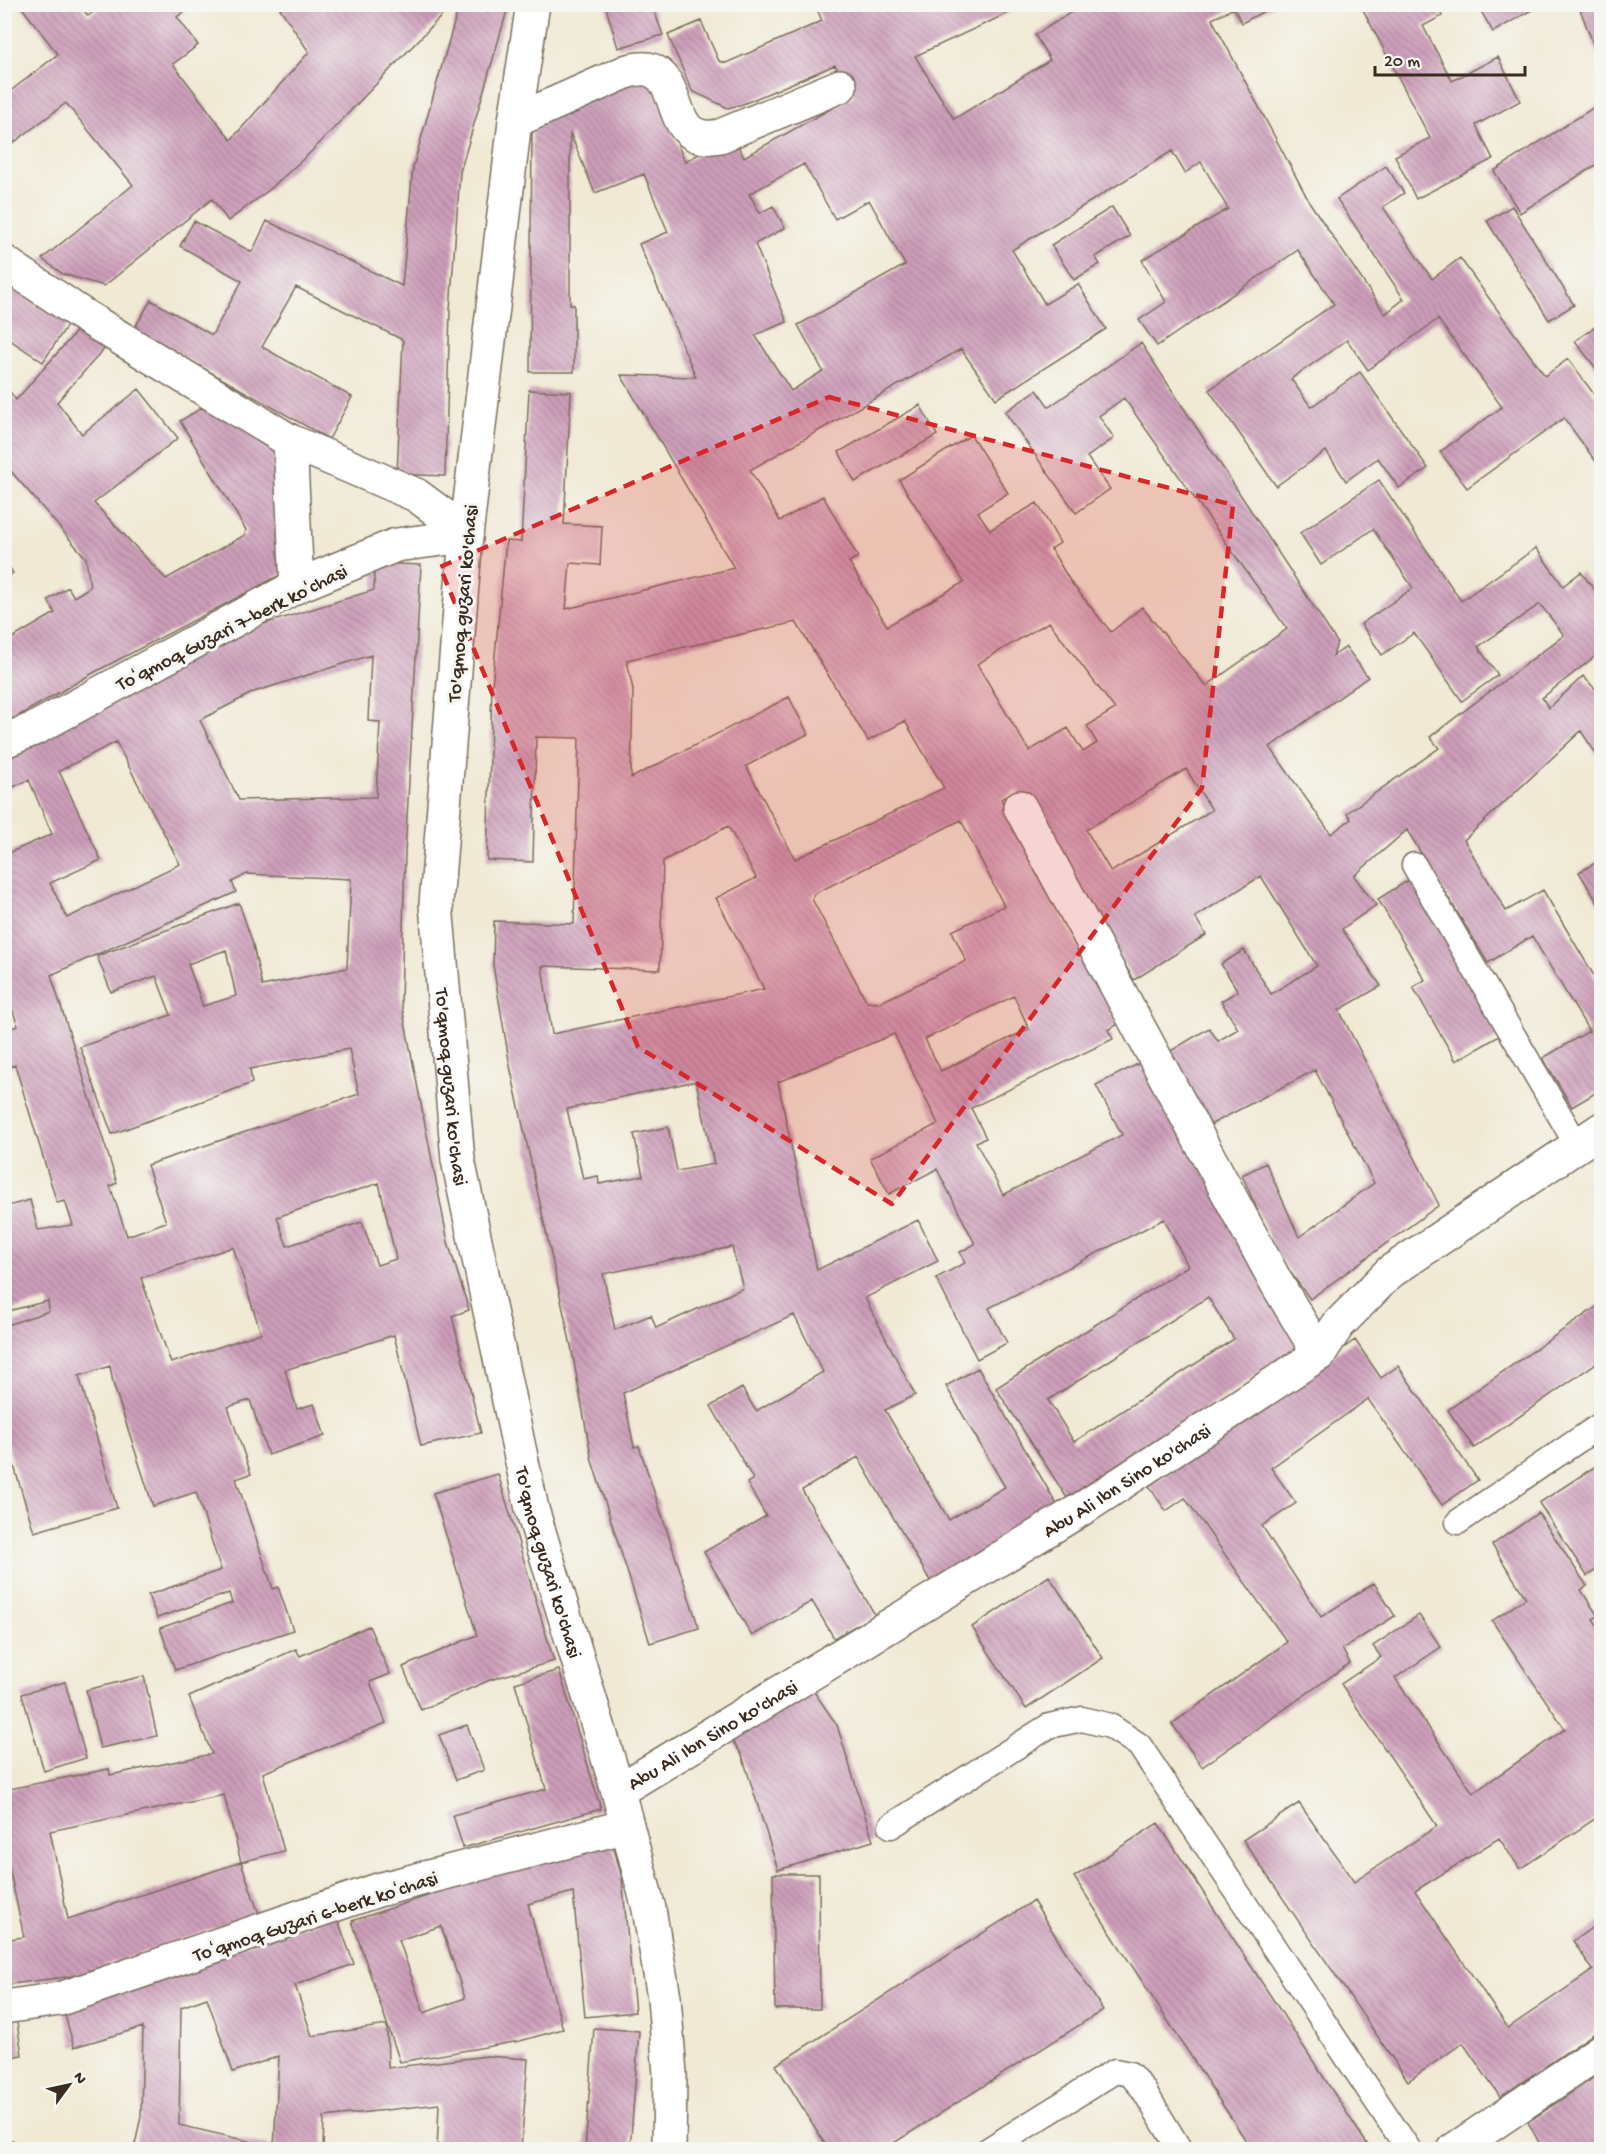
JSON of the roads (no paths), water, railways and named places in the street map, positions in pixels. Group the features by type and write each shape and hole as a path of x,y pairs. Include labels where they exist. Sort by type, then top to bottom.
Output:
{"street":[{"name":"To'qmoq guzari ko'chasi","path":"534,4 514,121 466,536 436,904 458,1160 532,1509 618,1791 649,1909 664,1997 670,2074 669,2150"},
{"path":"514,121 628,71 646,69 658,74 666,84 682,123 694,135 707,138 720,136 840,86"},
{"path":"4,262 81,314 290,441 416,495 450,520 466,536"},
{"path":"290,441 297,586"},
{"name":"Toʻqmoq Guzari 7-berk koʻchasi","path":"4,741 36,728 297,586 396,545 466,536"},
{"path":"1020,807 1276,1282 1319,1354"},
{"name":"Abu Ali Ibn Sino ko'chasi","path":"618,1791 1088,1505 1319,1354 1338,1325 1390,1272 1589,1137"},
{"name":"Toʻqmoq Guzari 6-berk koʻchasi","path":"4,2007 60,1999 378,1890 627,1826"},
{"path":"1454,2150 1602,2050"}],"lane":[{"path":"1414,866 1589,1137"},
{"path":"1458,1522 1602,1424"},
{"path":"891,1826 1049,1726 1082,1719 1110,1726 1138,1745 1409,2150"},
{"path":"988,2150 1115,2071 1130,2074 1143,2089 1180,2150"}]}
